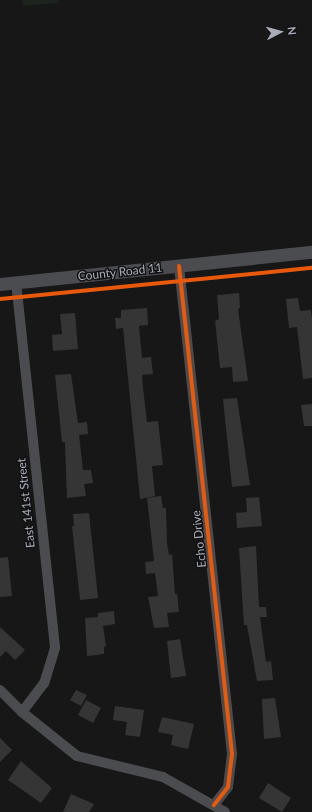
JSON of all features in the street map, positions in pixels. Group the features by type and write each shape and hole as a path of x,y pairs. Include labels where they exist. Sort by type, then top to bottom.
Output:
{"street":[{"name":"County Road 11","path":"0,284 312,252"},
{"name":"Echo Drive","path":"179,266 232,754 228,787 214,806"},
{"name":"East 141st Street","path":"16,282 54,648 44,683 22,712"},
{"path":"0,690 22,712 77,756 163,777 225,812"}],"shaded area":[{"path":"22,0 58,0 58,3 23,6"}],"building":[{"path":"239,293 240,308 238,309 248,381 233,382 232,367 220,368 215,321 219,319 217,295"},
{"path":"298,298 300,311 311,310 312,378 303,379 297,327 289,328 286,299"},
{"path":"147,308 148,325 139,326 142,358 151,357 153,374 142,375 143,388 147,422 158,421 163,465 152,466 155,496 140,499 123,328 116,329 115,318 121,318 121,310"},
{"path":"75,313 78,349 53,351 52,335 62,334 60,314"},
{"path":"71,374 78,423 87,422 88,434 79,435 83,470 91,470 93,483 84,484 86,496 67,498 65,442 62,442 55,375"},
{"path":"237,398 250,485 232,487 223,399"},
{"path":"312,404 312,426 304,426 301,405"},
{"path":"161,496 163,508 166,508 167,543 169,555 172,554 175,594 177,594 179,612 167,613 169,627 154,628 148,597 158,596 155,573 146,574 145,562 154,561 147,498"},
{"path":"259,497 262,526 237,528 236,513 247,512 246,498"},
{"path":"89,513 98,598 80,600 72,526 74,526 73,514"},
{"path":"256,546 259,607 266,607 267,617 260,617 266,662 271,661 273,680 257,681 247,625 244,625 239,548"},
{"path":"8,557 12,596 0,597 0,558"},
{"path":"114,611 115,624 103,626 106,646 104,647 104,654 87,656 85,618 98,617 98,613"},
{"path":"0,627 25,650 15,660 6,651 0,657"},
{"path":"180,639 186,676 171,678 167,641"},
{"path":"76,690 87,695 81,706 70,700"},
{"path":"275,698 281,737 264,739 262,699"},
{"path":"86,700 101,708 93,723 78,715"},
{"path":"115,706 144,710 140,737 125,735 127,722 113,720"},
{"path":"162,717 194,724 188,749 171,745 173,735 158,732"},
{"path":"0,738 12,750 0,762"},
{"path":"21,761 52,788 41,803 8,780"},
{"path":"268,783 291,798 282,812 259,798"},
{"path":"71,794 94,804 89,812 63,812"}],"cycle path":[{"path":"179,266 232,754 228,787 214,805"},
{"path":"0,299 312,268"}]}
